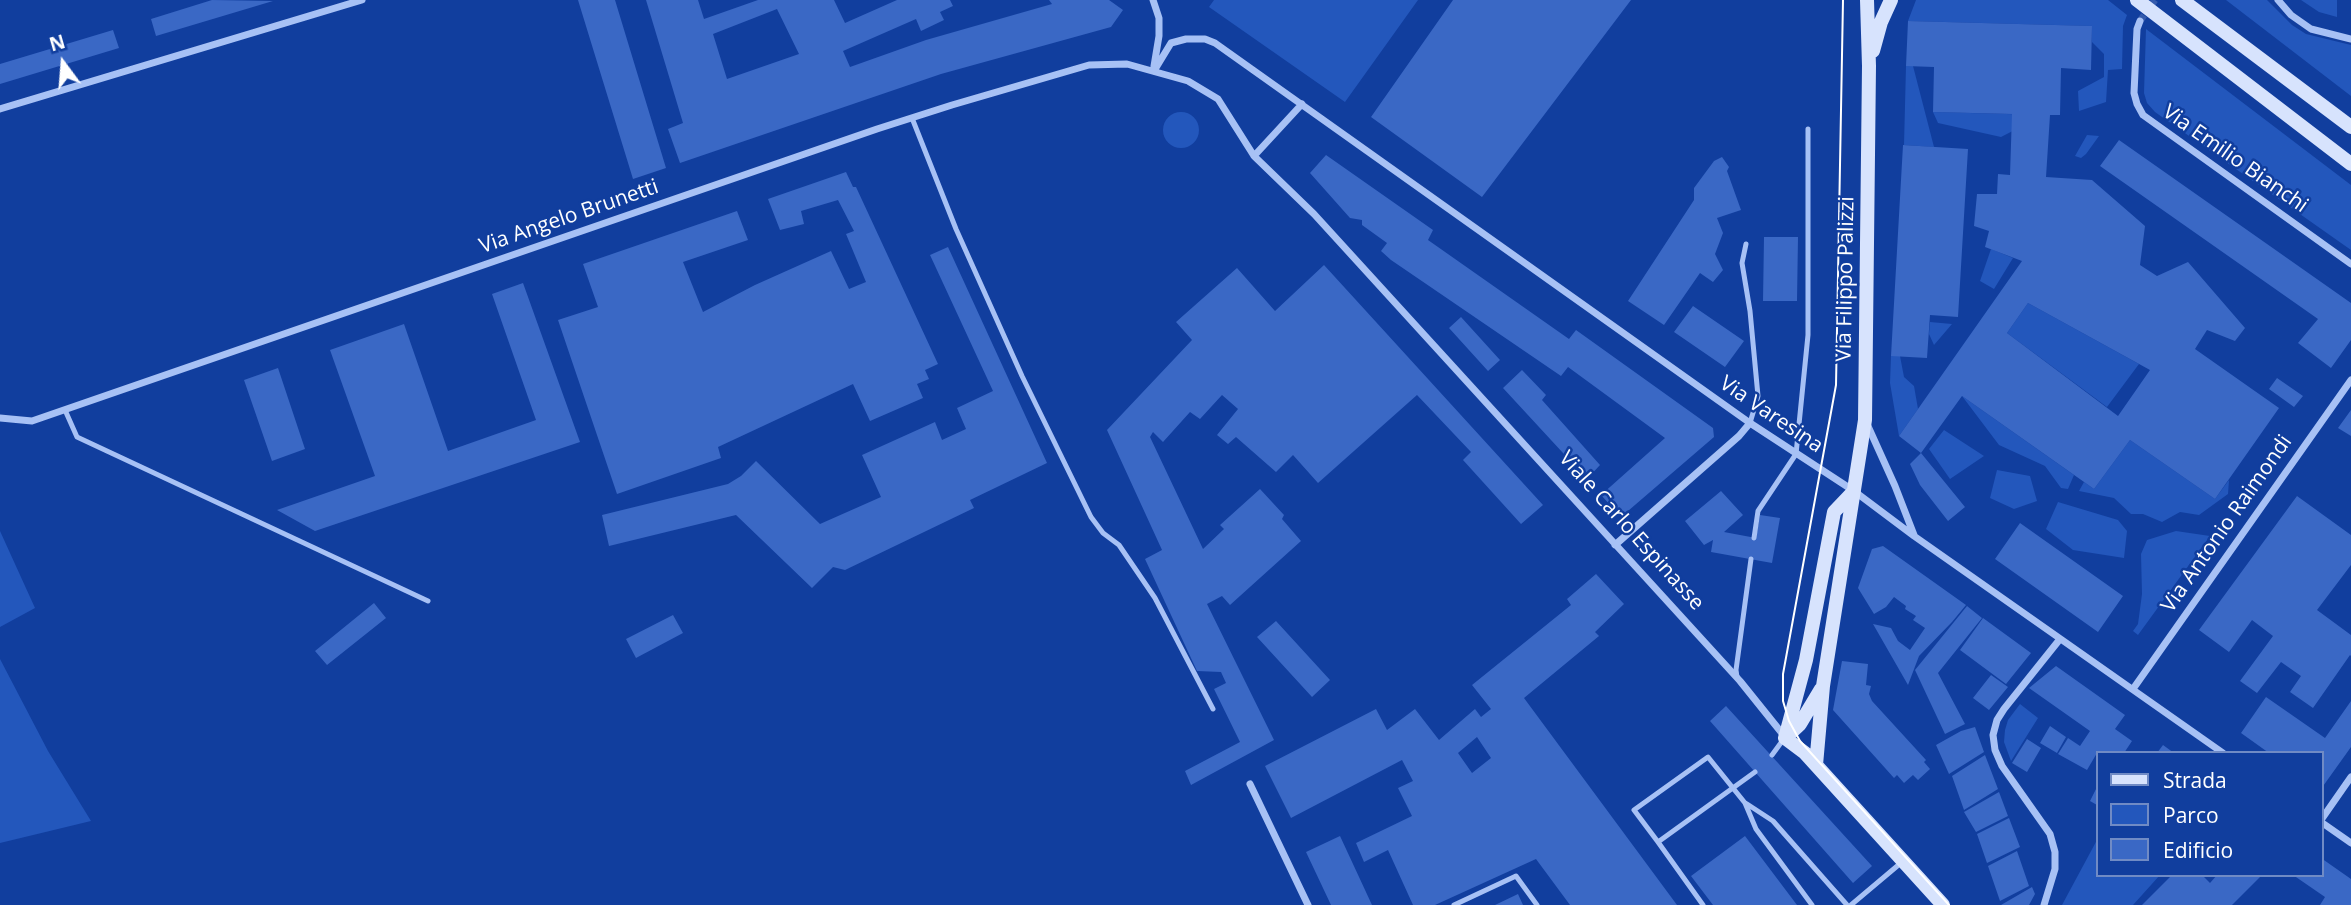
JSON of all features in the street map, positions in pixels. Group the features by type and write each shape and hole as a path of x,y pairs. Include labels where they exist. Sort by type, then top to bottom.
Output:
{"street":[{"path":"0,109 362,0"},
{"path":"1153,0 1159,18 1154,71"},
{"name":"Via Filippo Palizzi","path":"1816,765 1823,686 1865,420 1869,66 1867,0"},
{"name":"Via Filippo Palizzi","path":"1869,66 1881,22 1891,0"},
{"path":"2137,0 2351,164"},
{"path":"2182,0 2351,127"},
{"path":"2278,0 2291,15 2311,29 2351,39"},
{"name":"Via Emilio Bianchi","path":"2140,21 2137,29 2134,93 2143,115 2351,264"},
{"name":"Via Varesina","path":"1154,71 1171,43 1186,39 1205,39 1215,43 1750,423 1854,491 2220,751"},
{"name":"Via Angelo Brunetti","path":"0,418 32,421 912,118 1089,65 1127,64 1188,81 1218,99 1254,156"},
{"path":"1254,156 1302,104"},
{"name":"Viale Carlo Espinasse","path":"1254,156 1287,186 1737,678 1785,738 1805,753 1943,905"},
{"name":"Via Antonio Raimondi","path":"2133,690 2351,380"},
{"path":"1865,420 1914,536"},
{"path":"1615,545 1739,436 1750,423"},
{"name":"Via Filippo Palizzi","path":"1785,738 1806,660 1834,512 1854,491"},
{"path":"2044,905 2055,869 2055,852 2050,834 2002,766 1995,750 1993,736 1997,720 2004,709 2060,639"},
{"name":"Via Filippo Palizzi","path":"1785,738 1800,724 1823,686"},
{"path":"2323,818 2351,777"},
{"path":"1250,784 1308,905"},
{"path":"2323,822 2351,843"}],"lane":[{"path":"912,118 956,229 1022,376 1091,517 1103,533 1119,545 1155,598 1213,709"},
{"name":"Via Filippo Palizzi","path":"1796,454 1808,335 1808,129"},
{"path":"1746,244 1742,263 1750,311 1758,396 1750,423"},
{"path":"65,410 78,437 428,601"},
{"path":"1754,538 1758,511 1796,454"},
{"path":"1737,678 1751,559"},
{"path":"1772,755 1785,738"},
{"path":"1703,905 1634,810 1708,757 1745,803 1756,829 1812,905"},
{"path":"1658,842 1755,772"},
{"path":"1745,803 1773,821 1849,905 1903,861"},
{"path":"1454,905 1516,876 1537,905"}],"green space":[{"path":"1214,0 1418,0 1345,102 1209,7"},
{"path":"1916,0 2108,0 2127,15 2123,26 2122,69 2108,70 2106,102 2079,111 2078,91 2104,77 2104,54 2092,42 2092,26 1908,21"},
{"path":"2226,0 2267,0 2292,25 2306,34 2351,45 2351,96"},
{"path":"2301,0 2337,0 2337,17 2319,12"},
{"path":"2146,29 2351,185 2351,250 2155,112 2147,103 2144,93"},
{"path":"1906,66 1913,66 1934,147 1904,145"},
{"path":"1181,112 1194,117 1199,130 1194,143 1181,148 1168,143 1163,130 1168,117"},
{"path":"1933,112 2044,115 2001,137 1938,123"},
{"path":"2087,135 2099,136 2086,154 2081,158 2075,156"},
{"path":"1991,249 2013,258 1994,289 1980,281"},
{"path":"2028,303 2139,364 2107,407 2007,333"},
{"path":"1930,322 1952,324 1934,345 1929,334"},
{"path":"1891,356 1900,356 1904,377 1914,386 1918,409 1899,436 1890,383"},
{"path":"1962,396 2074,475 2068,489 2061,488 2045,466 1999,445"},
{"path":"1944,430 1984,456 1950,479 1929,449"},
{"path":"2130,440 2215,499 2229,480 2228,494 2199,515 2180,512 2162,522 2143,514 2131,514 2114,498 2079,491 2084,482 2094,489"},
{"path":"1997,470 2030,476 2037,501 2014,509 1990,498"},
{"path":"2058,502 2118,520 2127,531 2124,558 2073,550 2046,529"},
{"path":"0,531 35,608 0,627"},
{"path":"2176,531 2210,536 2138,635 2133,631 2138,624 2142,594 2141,554 2147,540"},
{"path":"0,659 48,751 91,821 0,843"},
{"path":"2020,704 2038,718 2011,761 2004,742 2005,730 2008,720"},
{"path":"2096,842 2096,877 2158,877 2133,905 2062,905"}],"building":[{"path":"212,0 273,1 156,36 151,19"},
{"path":"578,0 615,0 666,168 633,179"},
{"path":"646,0 698,0 704,19 758,0 834,0 845,23 897,0 950,0 953,6 940,12 944,20 921,31 916,19 843,51 850,67 926,40 1052,4 1049,0 1109,0 1123,10 1111,27 941,74 680,163 668,129 683,123","holes":["777,9 799,54 727,79 713,34"]},
{"path":"1453,0 1631,0 1482,197 1371,117"},
{"path":"1908,21 2092,26 2091,70 2061,68 2060,115 2050,115 2046,177 2092,180 2145,226 2140,265 2157,276 2188,262 2245,328 2235,341 2207,330 2195,349 2279,408 2215,499 2130,440 2094,489 1962,396 1921,453 1899,436 2022,261 1985,247 1989,231 1974,226 1977,194 1997,194 1998,174 2010,175 2012,114 1933,112 1934,67 1906,66","holes":["2028,303 2150,370 2118,416 2007,333"]},
{"path":"113,30 119,48 0,84 0,64"},
{"path":"2119,140 2351,303 2351,340 2331,368 2298,343 2318,319 2100,166"},
{"path":"1903,145 1968,149 1958,317 1930,315 1927,358 1891,356"},
{"path":"1326,155 1433,230 1428,240 1569,339 1576,330 1713,428 1714,437 1621,517 1601,495 1665,438 1568,367 1561,376 1391,260 1381,251 1387,243 1362,225 1362,220 1350,218 1310,173"},
{"path":"1722,157 1729,167 1727,171 1741,210 1717,218 1723,233 1715,254 1723,270 1713,282 1700,273 1664,325 1628,301 1694,200 1694,188 1714,161"},
{"path":"846,172 853,187 856,187 938,364 925,370 929,379 917,384 923,398 870,421 853,384 718,447 721,458 617,494 558,320 598,307 583,264 737,211 748,240 683,262 703,312 831,251 849,289 866,282 846,234 854,231 838,200 801,211 804,224 780,230 768,199"},
{"path":"1764,237 1798,237 1797,301 1763,301"},
{"path":"948,247 1047,463 970,500 974,508 845,570 833,567 812,588 736,515 609,546 602,515 728,484 756,461 820,524 881,497 862,455 935,422 942,440 966,429 957,408 993,391 930,255"},
{"path":"1324,265 1543,505 1521,524 1463,460 1471,452 1417,395 1318,483 1293,455 1276,472 1236,437 1228,444 1217,435 1238,409 1222,395 1200,419 1190,412 1163,442 1153,432 1150,437 1203,549 1224,529 1220,525 1260,489 1284,515 1282,519 1301,541 1230,605 1222,596 1207,604 1274,740 1191,785 1185,771 1240,742 1214,689 1226,683 1221,672 1197,671 1145,559 1162,550 1107,430 1192,340 1176,322 1237,268 1275,311"},
{"path":"523,283 580,442 315,531 277,510 375,476 330,350 404,324 448,451 536,420 492,294"},
{"path":"1693,306 1744,341 1725,367 1674,332"},
{"path":"1461,317 1500,360 1488,371 1449,328"},
{"path":"278,368 305,449 272,461 244,380"},
{"path":"1522,370 1546,395 1542,400 1600,465 1587,479 1503,388"},
{"path":"2277,378 2303,396 2294,407 2269,389"},
{"path":"2351,410 2351,436 2338,428"},
{"path":"1921,453 1965,507 1948,521 1920,485 1910,464"},
{"path":"1721,491 1743,515 1724,532 1756,538 1760,515 1780,518 1772,563 1711,552 1713,540 1704,545 1685,521"},
{"path":"2297,496 2351,535 2351,565 2317,610 2351,635 2351,656 2313,708 2290,692 2301,676 2281,662 2257,693 2240,681 2273,636 2252,620 2229,652 2199,630"},
{"path":"2020,523 2123,596 2098,632 1995,559"},
{"path":"1883,546 1966,605 1919,656 1908,685 1873,624 1891,628 1898,641 1910,650 1925,628 1913,620 1916,616 1894,597 1886,607 1874,614 1858,588 1872,549"},
{"path":"1596,574 1624,604 1595,632 1599,636 1524,698 1677,905 1570,905 1536,859 1435,905 1413,905 1388,850 1364,862 1356,843 1412,816 1398,788 1413,781 1402,760 1291,818 1265,766 1376,709 1387,730 1415,709 1439,740 1475,709 1481,717 1491,709 1472,685 1571,605 1567,599","holes":["1477,737 1491,758 1472,773 1458,753"]},
{"path":"374,603 386,618 327,665 315,651"},
{"path":"1967,606 1982,618 1938,673 1965,724 1945,734 1915,670"},
{"path":"673,615 683,633 636,658 626,639"},
{"path":"1983,618 2031,653 2006,684 1960,650"},
{"path":"1276,621 1330,680 1312,697 1257,637"},
{"path":"1842,661 1868,664 1866,685 1871,686 1869,694 1872,701 1926,760 1924,762 1930,769 1918,780 1913,775 1904,783 1897,775 1894,778 1833,710"},
{"path":"2056,666 2125,715 2115,729 2132,741 2125,751 2096,751 2087,770 2058,754 2068,738 2080,746 2090,731 2029,688"},
{"path":"1991,675 2008,687 1989,710 1973,698"},
{"path":"2266,697 2325,738 2351,701 2351,747 2323,786 2323,751 2266,751 2241,733"},
{"path":"1726,706 1872,866 1853,883 1710,721"},
{"path":"2050,726 2066,737 2057,753 2040,743"},
{"path":"1975,727 1984,752 1949,774 1936,745 1961,731"},
{"path":"2027,739 2041,748 2027,772 2012,763"},
{"path":"2163,745 2171,751 2158,751"},
{"path":"1985,755 1998,789 1964,810 1952,776"},
{"path":"2096,789 2096,804 2090,801"},
{"path":"1999,792 2008,816 1976,832 1964,812"},
{"path":"2009,818 2020,847 1987,863 1977,834"},
{"path":"1340,836 1372,905 1331,905 1306,852"},
{"path":"1745,836 1797,905 1713,905 1691,876"},
{"path":"2017,851 2029,886 2000,901 1988,866"},
{"path":"2323,859 2351,879 2351,905 2320,905 2325,897 2296,877 2323,877"},
{"path":"2170,877 2204,877 2210,883 2215,877 2260,877 2232,905 2142,905"},
{"path":"2032,887 2035,894 2029,905 2001,905"},
{"path":"1518,894 1523,905 1495,905"}],"tunnel":[{"path":"2140,21 2155,0"}],"tram line":[{"path":"1843,0 1836,385 1783,674 1783,701 1789,721 1800,741 1949,905"}]}
